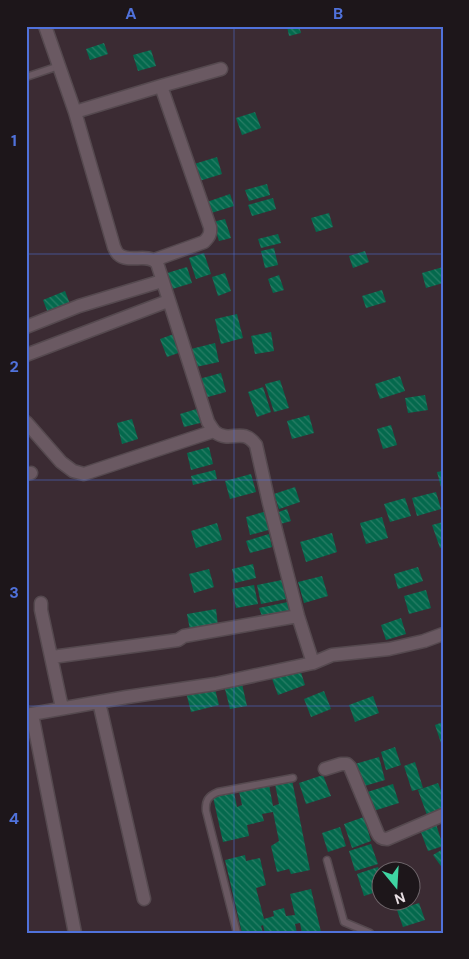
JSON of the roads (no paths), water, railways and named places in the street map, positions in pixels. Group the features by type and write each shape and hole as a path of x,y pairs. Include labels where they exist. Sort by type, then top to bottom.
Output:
{"street":[{"path":"45,26 75,112 114,247 119,255 124,257 132,259 150,258 157,263 208,422 214,431 225,437 243,435 251,439 256,445 298,616 313,662"},
{"path":"75,112 221,69"},
{"path":"154,260 204,242 211,233 161,86"},
{"path":"26,327 79,306 162,281"},
{"path":"26,355 168,301"},
{"path":"26,422 61,462 73,471 84,474 214,431"},
{"path":"41,603 62,708"},
{"path":"52,656 178,640 184,636 298,616"},
{"path":"75,933 29,715 215,684 313,662 332,655 389,649 443,634"},
{"path":"99,702 144,899"},
{"path":"325,769 341,764 347,764 350,767 377,832 383,839 443,815"}],"lane":[{"path":"26,77 59,66"},
{"path":"237,933 216,854 206,811 206,802 211,795 218,792 293,778"},
{"path":"327,860 344,922 369,933"}]}
